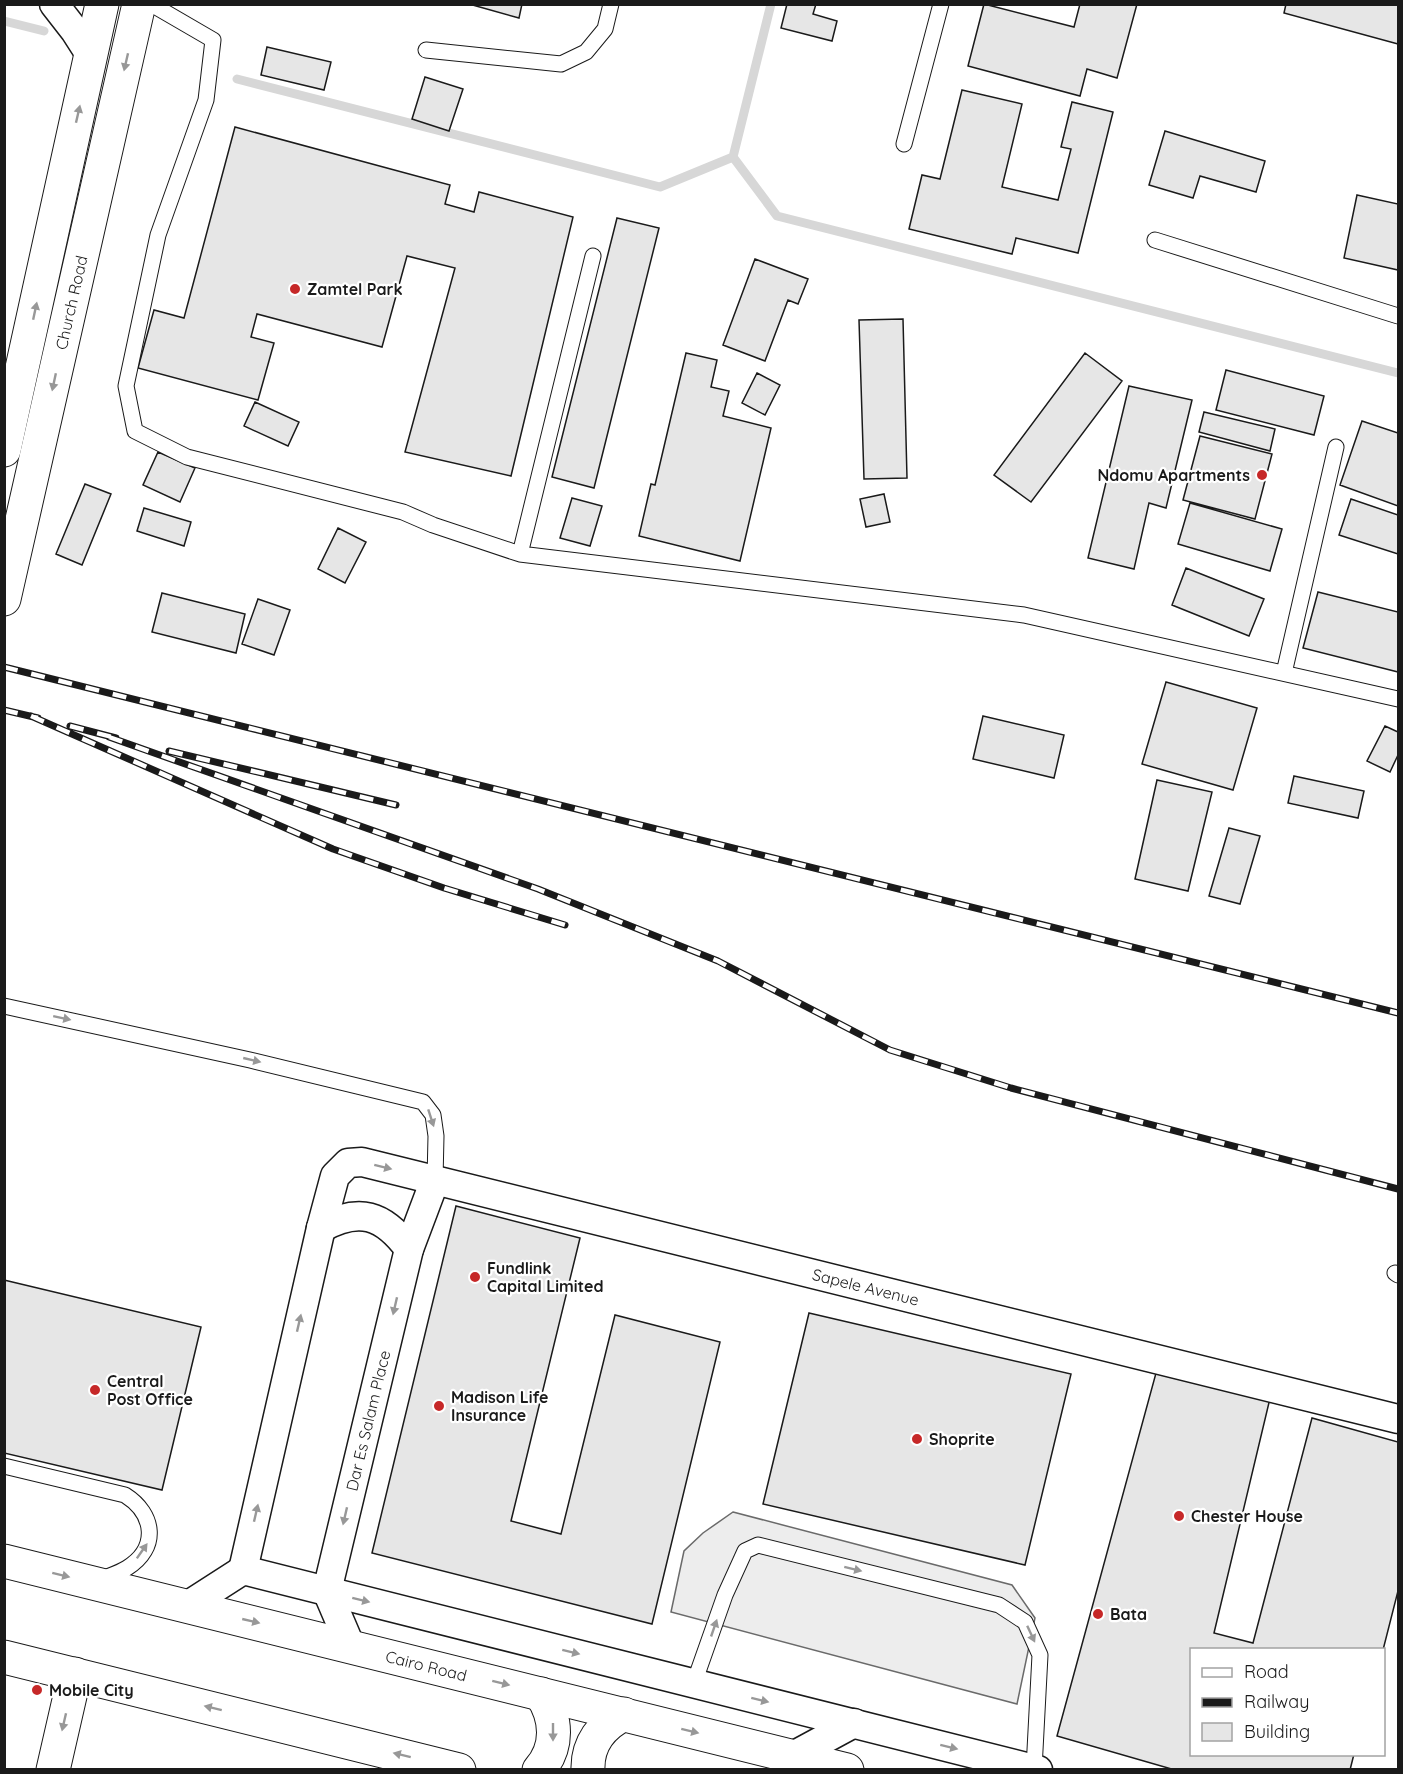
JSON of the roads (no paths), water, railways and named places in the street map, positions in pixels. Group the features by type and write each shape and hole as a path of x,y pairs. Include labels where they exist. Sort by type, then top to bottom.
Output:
{"main road":[{"name":"Church Road","path":"4,450 102,4"},
{"name":"Church Road","path":"4,599 17,550 139,4"},
{"name":"Cairo Road","path":"4,1561 847,1770"},
{"path":"4,1657 459,1770"},
{"path":"54,1770 75,1674"},
{"path":"539,1770 549,1756 554,1742 553,1716 541,1694"},
{"path":"588,1770 589,1751 595,1739 607,1724 624,1714"}],"street":[{"path":"54,4 91,56"},
{"name":"Sapele Avenue","path":"321,1228 335,1176 348,1163 362,1162 1398,1419"},
{"name":"Dar Es Salam Place","path":"327,1591 409,1249 435,1180"},
{"path":"187,1606 243,1570 321,1228 339,1218 359,1216 379,1220 396,1232 409,1249"},
{"path":"243,1570 1036,1769"},
{"path":"327,1591 350,1645"},
{"path":"794,1756 854,1723"}],"lane":[{"path":"151,4 213,40 206,100 158,235 126,386 135,431 187,457 403,512 433,525 519,554 1024,615 1398,699"},
{"path":"426,50 561,64 586,52 599,37 605,29 612,4"},
{"path":"904,144 941,4"},
{"path":"1155,240 1398,316"},
{"path":"519,554 592,256"},
{"path":"1284,673 1336,447"},
{"path":"4,1006 250,1060 423,1102 433,1115 436,1136 435,1180"},
{"path":"4,1466 125,1495 136,1502 144,1512 149,1524 149,1537 145,1550 128,1567 95,1583"},
{"path":"694,1683 725,1595 745,1551 758,1545 999,1605 1025,1622 1040,1654 1036,1769"}],"waterway":[{"path":"733,157 771,4"},
{"path":"4,21 44,31"},
{"path":"237,79 660,187 733,157 777,216 1398,373"}],"railway":[{"path":"4,667 1398,1013"},
{"path":"4,710 38,718"},
{"path":"31,716 333,849 444,888 565,925"},
{"path":"70,726 116,738"},
{"path":"109,737 538,889 718,961 890,1050 1011,1088 1398,1189"},
{"path":"169,751 396,805"}],"place":[{"name":"Zamtel Park","path":"295,289"},
{"name":"Ndomu Apartments","path":"1262,475"},
{"name":"Fundlink Capital Limited","path":"475,1277"},
{"name":"Central Post Office","path":"95,1390"},
{"name":"Madison Life Insurance","path":"439,1406"},
{"name":"Shoprite","path":"917,1439"},
{"name":"Chester House","path":"1179,1516"},
{"name":"Bata","path":"1098,1614"},
{"name":"Mobile City","path":"37,1690"}]}
